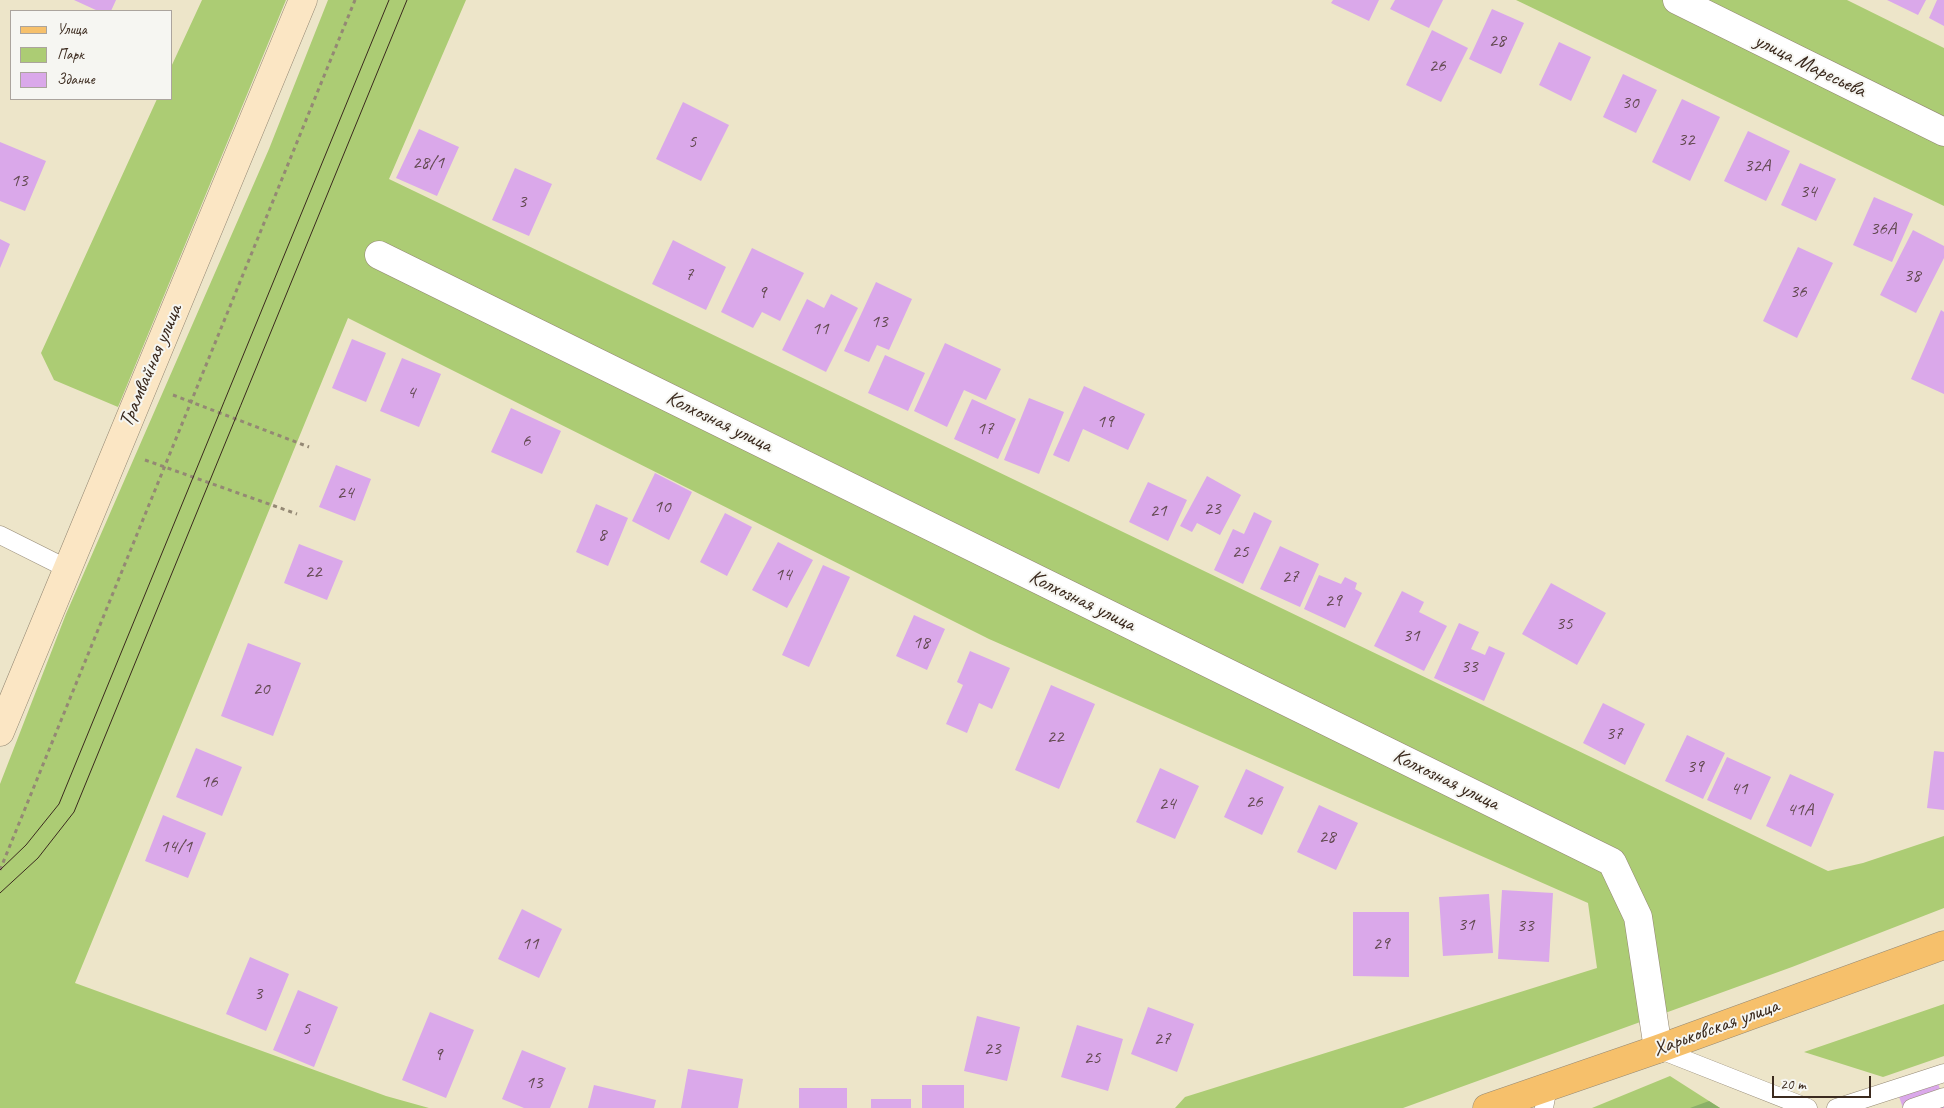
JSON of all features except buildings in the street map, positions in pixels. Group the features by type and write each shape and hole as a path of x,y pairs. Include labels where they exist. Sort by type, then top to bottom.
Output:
{"main road":[{"name":"Трамвайная улица","path":"0,732 303,0"},
{"name":"Харьковская улица","path":"1487,1108 1546,1098 1658,1049 1944,945"}],"street":[{"name":"улица Маресьева","path":"1677,0 1944,132"},
{"name":"Колхозная улица","path":"379,255 1612,862 1638,917 1658,1049"}],"lane":[{"path":"0,535 68,569"},
{"path":"1658,1049 1808,1108"},
{"path":"1836,1108 1944,1073"},
{"path":"1912,1108 1944,1097"}],"path":[{"path":"0,870 356,0"},
{"path":"144,384 309,447"},
{"path":"116,450 297,514"}],"green space":[{"path":"202,0 286,0 118,407 54,380 41,353 157,100 172,100 172,65"},
{"path":"328,0 466,0 389,179 1828,871 1863,863 1944,836 1944,908 1792,967 1403,1108 1175,1108 1185,1097 1597,968 1588,903 989,639 348,318 75,983 386,1096 429,1108 0,1108 0,784 66,614 269,149"},
{"path":"1516,0 1847,0 1944,48 1944,206"},
{"path":"1944,1004 1944,1056 1883,1077 1804,1052"},
{"path":"1670,1076 1720,1108 1592,1108"},
{"path":"1709,1101 1720,1108 1690,1108"}],"tram line":[{"path":"0,870 26,845 59,804 389,0"},
{"path":"0,893 38,858 74,812 407,0"}]}
